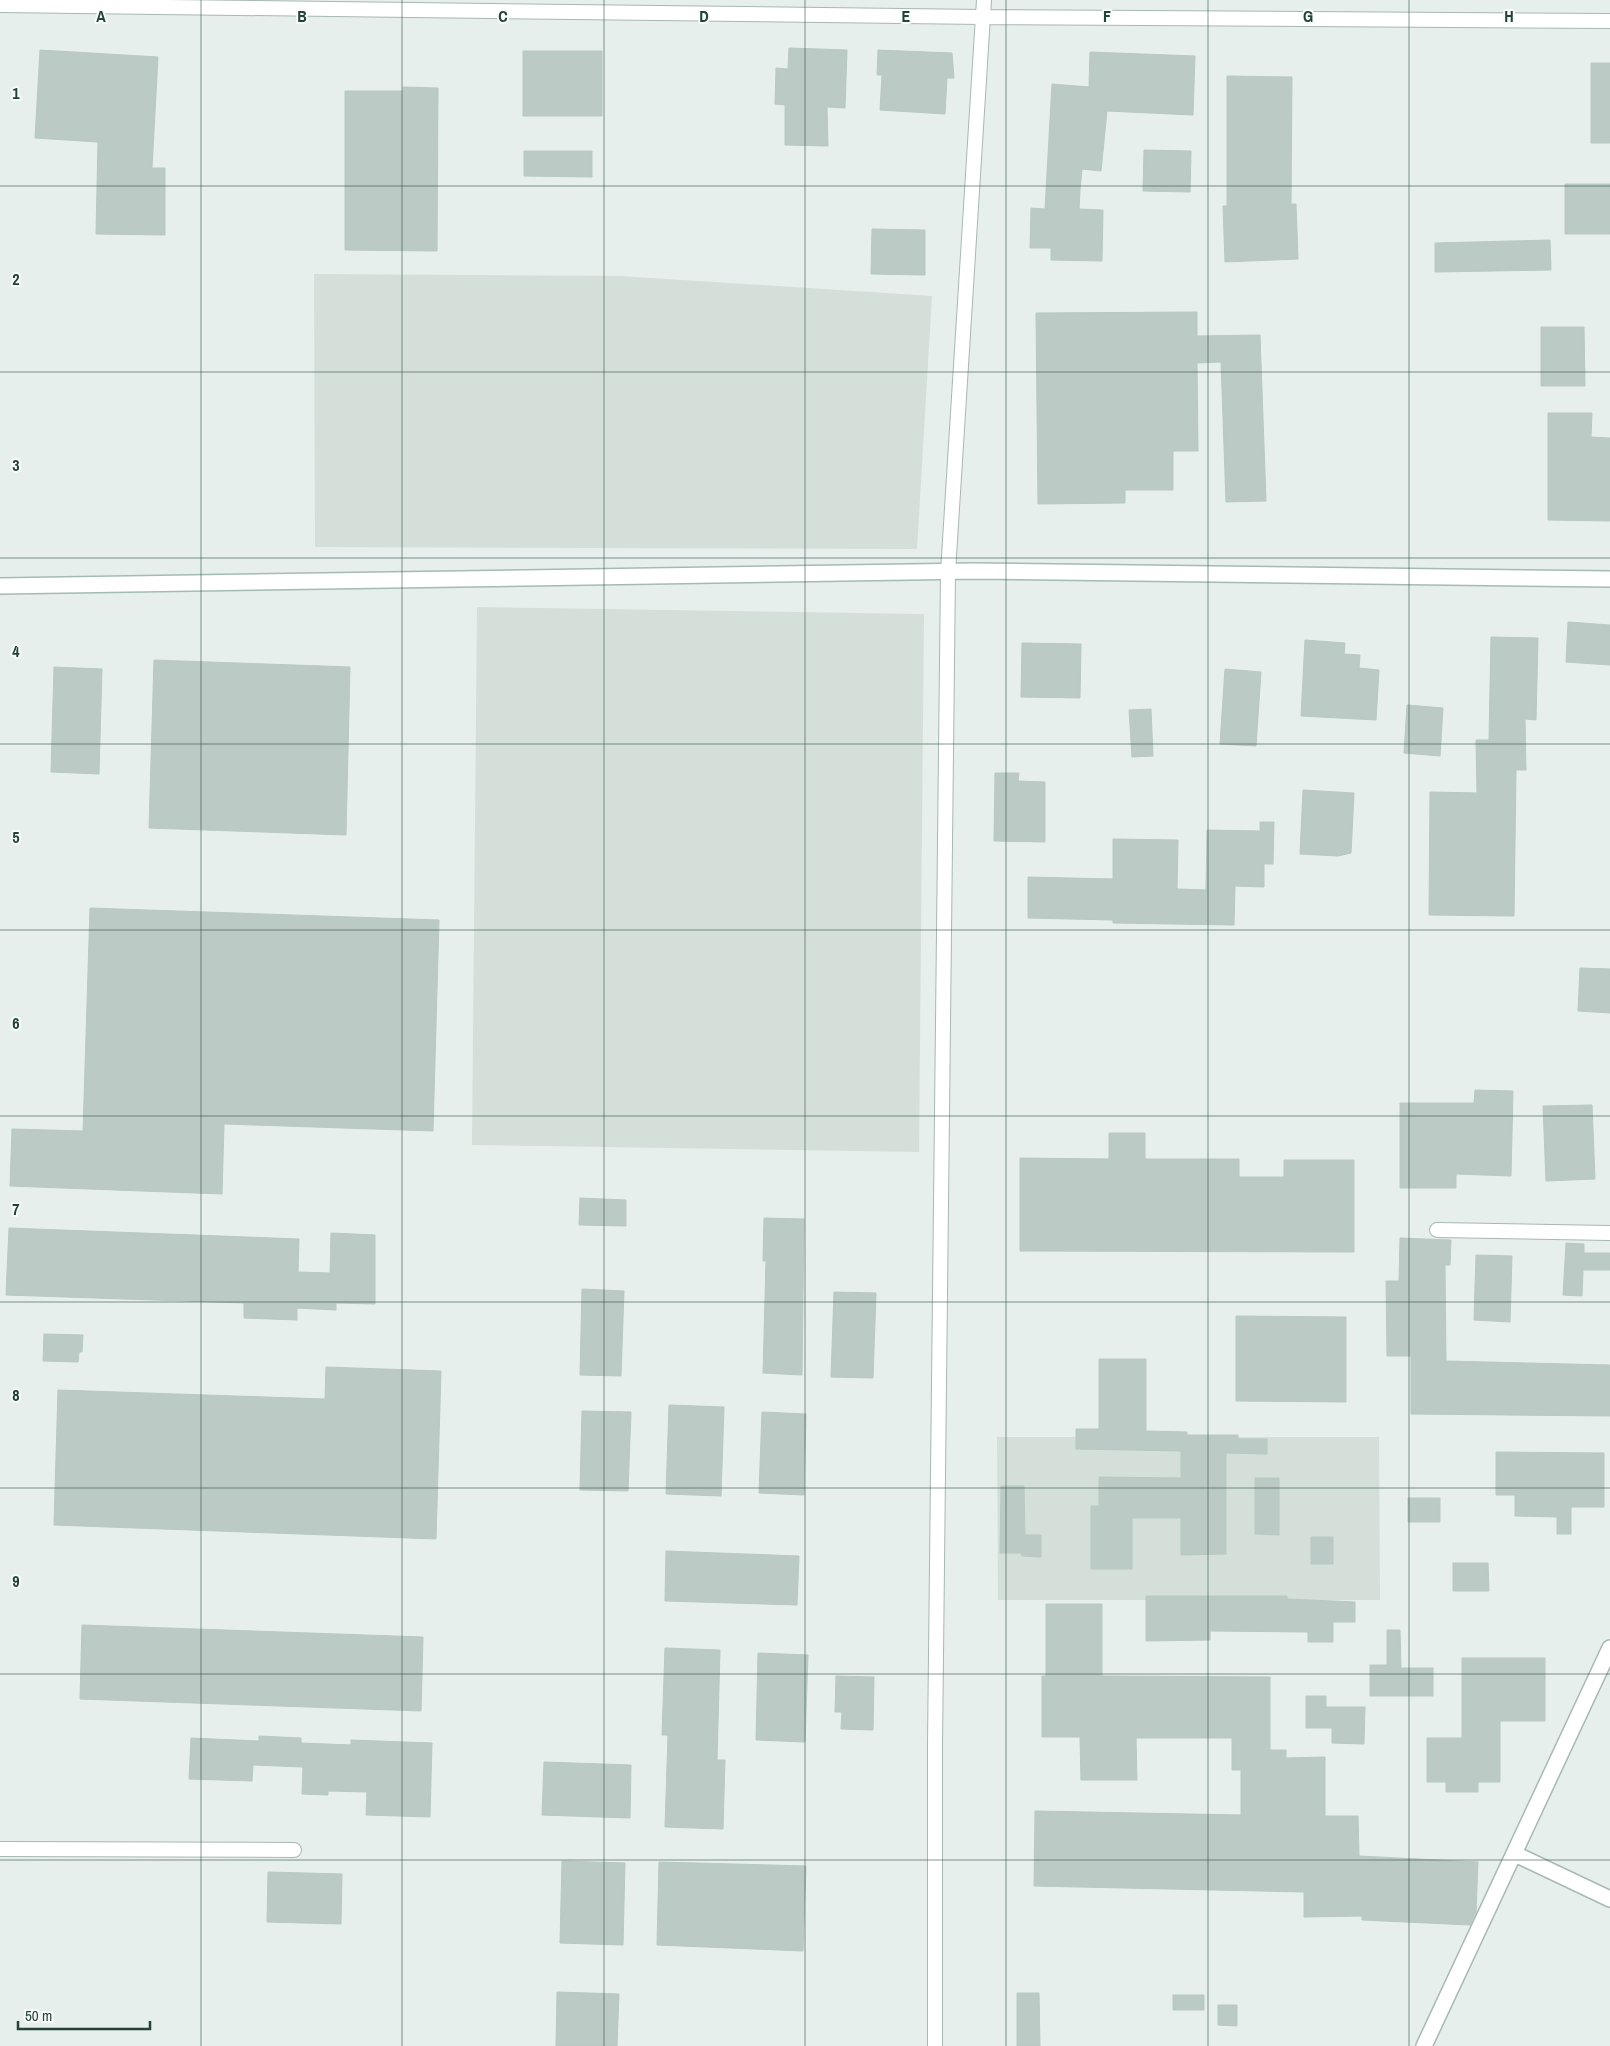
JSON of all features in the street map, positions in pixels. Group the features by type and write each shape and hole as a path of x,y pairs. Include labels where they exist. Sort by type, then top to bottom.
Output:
{"main road":[{"path":"0,586 948,572 1610,579"},
{"path":"1424,2046 1610,1648"},
{"path":"1515,1854 1610,1899"}],"street":[{"path":"935,2046 935,1745 948,572 984,0"},
{"path":"0,5 983,17 1610,21"},
{"path":"1437,1230 1610,1233"},
{"path":"0,1849 294,1850"}],"shaded area":[{"path":"314,274 620,276 932,296 917,549 315,547"},
{"path":"477,607 924,614 919,1152 472,1145"},
{"path":"997,1437 1379,1437 1380,1600 998,1600"}],"building":[{"path":"789,48 847,50 845,108 827,107 828,146 785,145 785,105 775,104 776,68 788,69"},
{"path":"40,50 158,57 152,168 165,168 165,235 96,234 98,142 35,138"},
{"path":"878,50 952,53 954,78 947,78 945,114 880,110 882,75 877,75"},
{"path":"523,51 602,51 602,116 523,116"},
{"path":"1090,52 1195,56 1193,115 1107,111 1101,171 1082,169 1079,209 1103,210 1102,261 1051,260 1051,248 1030,248 1031,208 1045,209 1052,84 1089,87"},
{"path":"1591,63 1610,63 1610,143 1591,143"},
{"path":"1227,76 1292,77 1291,204 1296,204 1298,259 1225,262 1223,206 1227,206"},
{"path":"403,87 438,88 437,251 345,250 345,91 403,91"},
{"path":"1144,150 1191,151 1190,192 1143,191"},
{"path":"524,151 592,151 592,177 524,176"},
{"path":"1565,184 1610,184 1610,234 1565,234"},
{"path":"872,229 925,230 925,275 871,274"},
{"path":"1550,240 1551,270 1435,272 1435,243"},
{"path":"1197,312 1197,336 1260,335 1266,501 1226,502 1221,362 1197,363 1198,451 1173,451 1173,490 1125,490 1125,503 1038,504 1036,313"},
{"path":"1541,327 1584,327 1585,386 1541,386"},
{"path":"1548,413 1592,413 1591,437 1610,438 1610,521 1548,520"},
{"path":"1568,622 1610,625 1610,665 1566,662"},
{"path":"1491,637 1538,638 1536,720 1525,719 1526,770 1516,770 1514,916 1429,915 1430,792 1477,793 1476,740 1489,740"},
{"path":"1305,640 1345,643 1344,654 1360,655 1359,668 1379,670 1376,720 1301,716"},
{"path":"1022,643 1081,644 1080,698 1021,697"},
{"path":"154,660 350,667 346,835 149,828"},
{"path":"54,667 102,669 99,774 51,772"},
{"path":"1225,669 1261,672 1256,746 1220,744"},
{"path":"1407,705 1443,708 1440,756 1404,753"},
{"path":"1151,709 1153,756 1132,757 1129,710"},
{"path":"995,773 1019,773 1018,781 1045,782 1045,842 994,841"},
{"path":"1303,790 1354,793 1351,853 1338,856 1300,854"},
{"path":"1260,822 1274,822 1273,864 1264,864 1264,887 1235,886 1234,925 1113,923 1113,920 1028,918 1028,877 1113,879 1113,839 1178,840 1177,889 1206,890 1207,830 1260,831"},
{"path":"90,908 439,920 433,1131 224,1124 222,1194 10,1186 12,1129 83,1131"},
{"path":"1580,968 1610,969 1610,1013 1578,1011"},
{"path":"1475,1090 1513,1091 1511,1176 1456,1174 1456,1188 1400,1188 1400,1103 1474,1103"},
{"path":"1592,1105 1595,1179 1546,1181 1543,1106"},
{"path":"1109,1133 1145,1133 1145,1159 1239,1159 1239,1177 1284,1177 1284,1160 1354,1160 1354,1252 1020,1251 1020,1158 1109,1159"},
{"path":"580,1198 626,1200 626,1226 579,1225"},
{"path":"764,1218 804,1219 802,1375 763,1373 766,1261 763,1261"},
{"path":"9,1228 299,1239 298,1272 330,1273 331,1233 375,1235 375,1304 336,1303 336,1310 297,1308 297,1320 244,1318 244,1303 6,1295"},
{"path":"1400,1238 1451,1240 1450,1265 1445,1265 1446,1361 1610,1365 1610,1416 1411,1414 1411,1356 1387,1356 1386,1281 1399,1281"},
{"path":"1566,1243 1584,1244 1584,1253 1610,1253 1610,1270 1583,1270 1582,1296 1563,1295"},
{"path":"1476,1255 1512,1256 1510,1322 1474,1320"},
{"path":"582,1289 624,1291 621,1376 580,1375"},
{"path":"834,1292 876,1293 873,1378 831,1377"},
{"path":"1236,1316 1346,1317 1346,1402 1236,1401"},
{"path":"44,1334 83,1335 82,1352 79,1352 78,1362 43,1361"},
{"path":"1099,1359 1146,1359 1146,1431 1187,1432 1187,1435 1238,1435 1238,1439 1267,1439 1267,1454 1226,1453 1226,1554 1181,1555 1181,1518 1132,1518 1132,1569 1091,1569 1091,1506 1099,1506 1099,1477 1181,1478 1181,1451 1076,1449 1076,1429 1099,1429"},
{"path":"326,1367 441,1371 436,1539 54,1525 58,1390 325,1399"},
{"path":"669,1405 724,1407 721,1496 666,1494"},
{"path":"582,1411 631,1412 628,1491 580,1490"},
{"path":"762,1412 806,1414 804,1495 759,1493"},
{"path":"1496,1452 1604,1453 1604,1507 1571,1507 1571,1534 1557,1534 1557,1517 1515,1516 1515,1495 1496,1495"},
{"path":"1255,1478 1279,1478 1279,1535 1255,1534"},
{"path":"1001,1486 1024,1486 1025,1535 1041,1535 1041,1557 1022,1556 1021,1553 1000,1553"},
{"path":"1408,1498 1440,1498 1440,1522 1408,1522"},
{"path":"1311,1537 1333,1537 1333,1564 1311,1564"},
{"path":"666,1551 799,1556 797,1605 665,1601"},
{"path":"1453,1563 1488,1563 1489,1591 1453,1591"},
{"path":"1146,1596 1287,1596 1287,1599 1355,1602 1355,1622 1333,1622 1333,1642 1308,1642 1308,1632 1210,1631 1210,1640 1146,1641"},
{"path":"1046,1604 1102,1604 1102,1676 1270,1677 1270,1750 1286,1750 1286,1758 1325,1757 1325,1816 1358,1816 1359,1856 1478,1862 1476,1912 1470,1925 1362,1920 1362,1916 1304,1917 1304,1892 1034,1886 1035,1811 1241,1815 1241,1770 1232,1770 1232,1738 1136,1738 1137,1780 1081,1780 1080,1737 1042,1737 1042,1676 1046,1676"},
{"path":"82,1625 423,1637 421,1711 80,1699"},
{"path":"1387,1630 1400,1630 1401,1668 1433,1668 1433,1696 1370,1696 1370,1665 1387,1665"},
{"path":"665,1648 720,1650 717,1760 725,1760 723,1829 665,1827 668,1735 662,1735"},
{"path":"758,1653 808,1655 805,1742 756,1740"},
{"path":"1462,1658 1545,1658 1545,1721 1500,1721 1500,1782 1478,1782 1478,1792 1446,1792 1446,1782 1427,1782 1427,1738 1462,1738"},
{"path":"836,1676 874,1677 873,1730 841,1729 842,1712 835,1712"},
{"path":"1306,1696 1326,1696 1326,1707 1365,1707 1364,1744 1332,1743 1332,1728 1306,1728"},
{"path":"259,1736 301,1738 301,1743 351,1745 351,1740 432,1743 430,1817 366,1815 367,1792 328,1791 328,1795 302,1794 303,1767 253,1765 252,1781 189,1779 191,1738 259,1741"},
{"path":"544,1762 631,1765 630,1818 542,1815"},
{"path":"562,1861 625,1863 623,1945 560,1943"},
{"path":"659,1862 806,1866 803,1951 657,1945"},
{"path":"268,1872 342,1874 341,1924 267,1922"},
{"path":"557,1992 619,1994 617,2046 556,2046"},
{"path":"1017,1993 1039,1993 1040,2046 1017,2046"},
{"path":"1173,1995 1204,1995 1204,2010 1173,2010"},
{"path":"1218,2005 1237,2005 1237,2026 1218,2025"}]}
